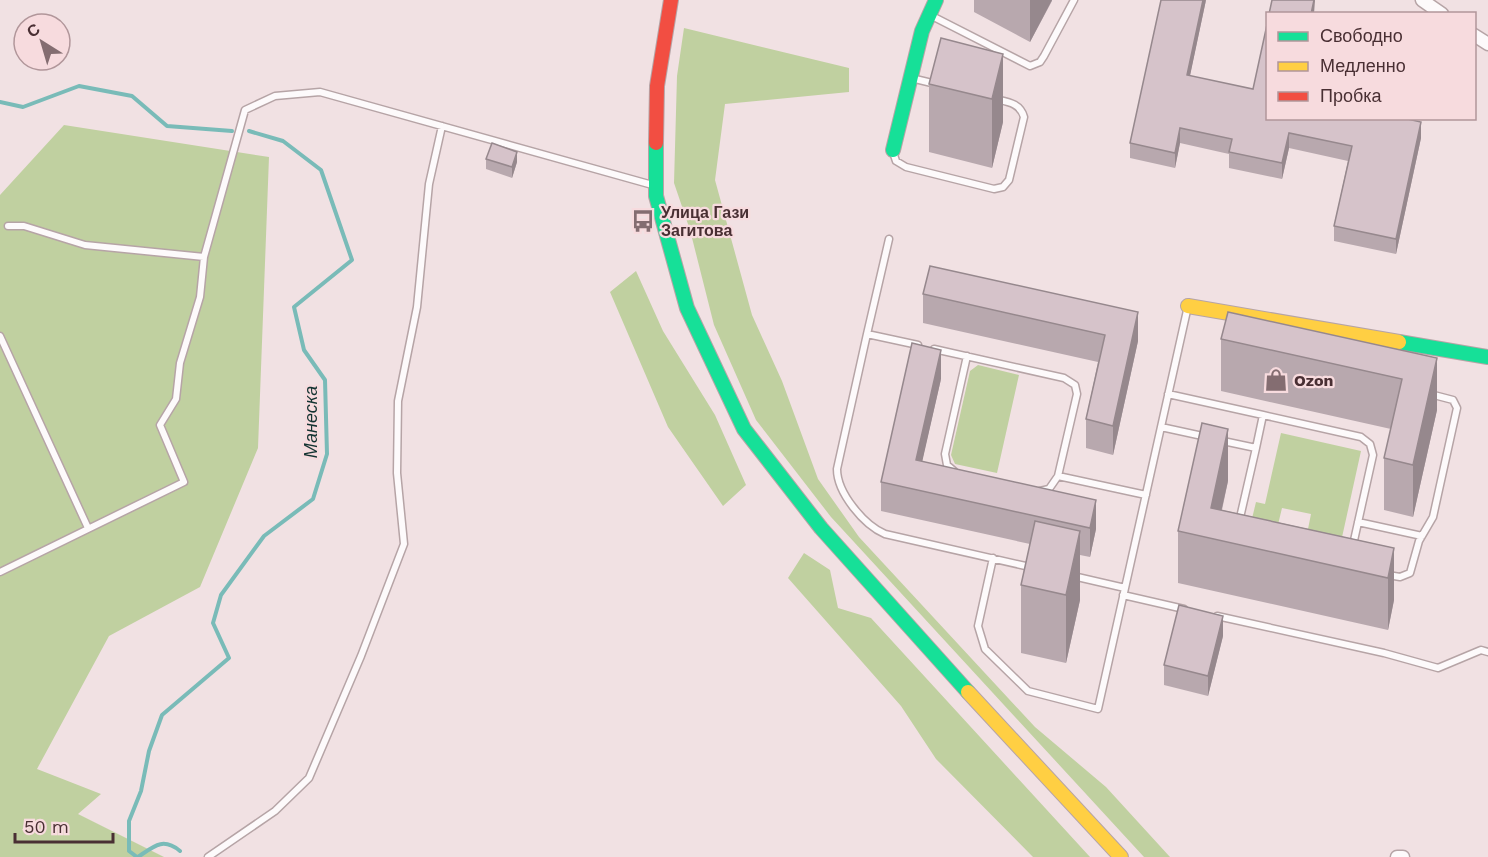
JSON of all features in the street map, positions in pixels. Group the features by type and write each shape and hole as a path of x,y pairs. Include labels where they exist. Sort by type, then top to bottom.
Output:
{"main road":[{"path":"671,0 657,86 656,196 687,308 744,429 821,528 906,624 1121,857"},
{"path":"892,150 910,78 929,15 936,0"},
{"path":"1188,306 1488,357"}],"street":[{"path":"1422,0 1439,12"},
{"path":"1397,857 1403,857"}],"lane":[{"path":"929,15 1030,66 1040,62 1074,0"},
{"path":"910,78 945,87"},
{"path":"0,572 184,482 160,425 176,399 180,363 200,297 204,257 244,110 275,96 320,92 656,186"},
{"path":"892,150 896,161 906,167 994,189 1003,187 1009,180 1024,117 1021,109 1015,104 985,96"},
{"path":"208,857 275,811 309,778 361,656 404,544 397,473 398,401 417,307 429,184 442,126"},
{"path":"8,226 24,226 85,245 204,257"},
{"path":"889,238 837,469 842,490 877,531 1037,568"},
{"path":"993,558 978,626 981,642 1021,686 1043,696 1098,709 1188,306"},
{"path":"867,334 1064,378 1075,385 1077,394 1058,476 1049,489 1039,491 1027,488"},
{"path":"0,336 88,528"},
{"path":"957,472 947,465 945,454 967,356"},
{"path":"1168,394 1361,437 1370,444 1373,455 1350,555"},
{"path":"1379,573 1400,578 1410,573 1422,536 1433,517 1457,411 1453,400 1427,394"},
{"path":"1238,528 1263,415"},
{"path":"1161,427 1256,448"},
{"path":"1058,476 1146,495"},
{"path":"1358,522 1422,536"},
{"path":"1070,575 1125,588"},
{"path":"1123,595 1191,610"},
{"path":"1214,615 1384,653 1438,668 1481,650 1488,652"}],"green space":[{"path":"684,28 849,68 849,92 725,104 715,180 752,315 782,381 818,479 859,537 1035,727 1106,787 1170,857 1144,857 831,517 756,420 714,325 690,230 674,183 677,76"},
{"path":"64,125 269,157 258,448 200,587 109,636 37,769 101,794 78,814 164,857 0,857 0,195"},
{"path":"636,271 663,331 715,415 746,485 723,506 668,427 610,292"},
{"path":"978,365 1019,375 997,473 955,464 951,455 970,371"},
{"path":"1281,433 1361,451 1339,551 1305,544 1311,514 1282,508 1275,537 1249,531 1256,502 1265,504"},
{"path":"804,553 830,570 838,608 871,618 1090,857 1033,857 936,759 901,706 788,578"}],"building":[{"path":"1161,0 1203,0 1187,75 1253,89 1266,29 1266,120 1412,120 1421,122 1396,239 1334,226 1352,146 1289,133 1282,163 1229,152 1232,139 1180,128 1175,153 1130,143"},
{"path":"1272,0 1314,0 1311,12 1269,12"},
{"path":"941,38 1003,54 992,99 929,84"},
{"path":"492,143 517,152 512,167 486,159"},
{"path":"930,266 1138,312 1113,426 1086,419 1105,335 923,294"},
{"path":"1228,312 1437,358 1413,465 1384,458 1402,379 1221,339"},
{"path":"912,343 941,350 916,460 1096,500 1090,528 881,482"},
{"path":"1202,423 1228,429 1211,508 1394,548 1388,578 1178,531"},
{"path":"1035,521 1080,531 1066,595 1021,585"},
{"path":"1179,605 1223,616 1208,676 1164,665"}],"waterway":[{"name":"Манеска","path":"0,102 23,107 79,86 132,96 167,126 232,131"},
{"name":"Манеска","path":"137,857 129,851 129,821 141,791 149,751 162,715 229,658 213,623 221,595 264,536 313,499 327,454 325,380 304,350 294,307 352,260 321,170 283,141 249,131"},
{"name":"Манеска","path":"138,857 163,844 169,844 180,851"}],"traffic: fast":[{"path":"893,150 922,31 936,0"},
{"path":"656,143 656,196 687,308 744,429 821,528 968,692"},
{"path":"1399,342 1488,357"}],"traffic: slow":[{"path":"1188,306 1399,342"},
{"path":"968,692 1121,857"}],"traffic: jam":[{"path":"656,143 657,86 671,0"}],"place":[{"name":"Улица Гази Загитова","path":"643,221"},
{"name":"Ozon","path":"1276,380"}]}
